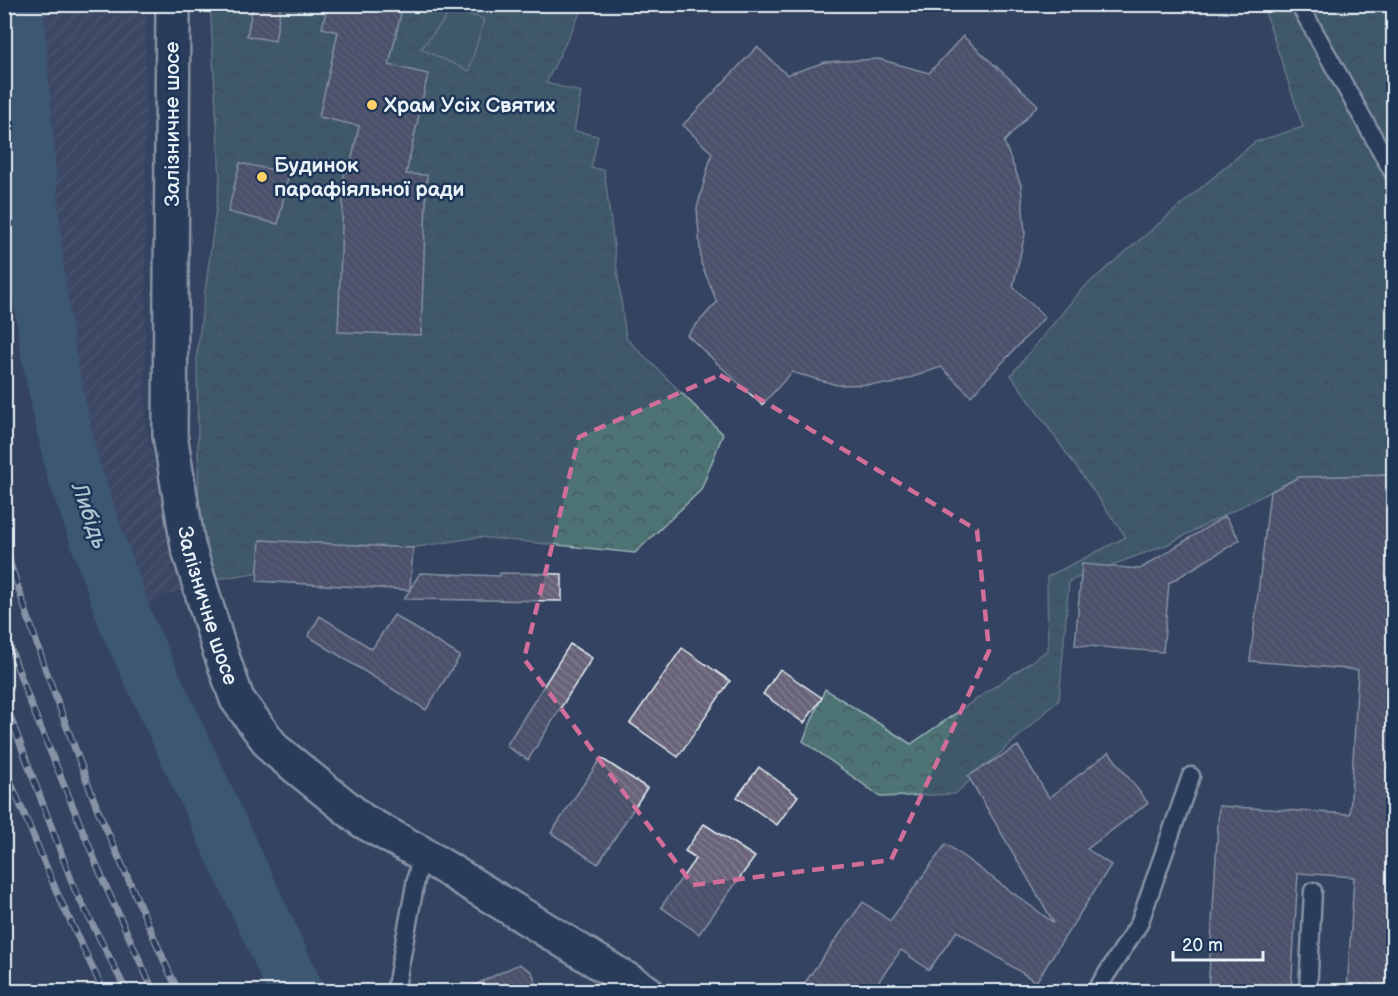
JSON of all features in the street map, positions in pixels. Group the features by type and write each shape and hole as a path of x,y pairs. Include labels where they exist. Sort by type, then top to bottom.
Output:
{"street":[{"name":"Залізничне шосе","path":"173,4 170,435 188,546 237,699 274,749 363,821 421,853 647,992"}],"lane":[{"path":"1299,4 1394,174"},
{"path":"1095,992 1139,924 1191,776"},
{"path":"394,992 421,853"},
{"path":"1308,992 1313,891"}],"highlighted area":[{"path":"720,375 977,530 989,651 891,860 693,885 524,659 579,437"}],"shaded area":[{"path":"25,5 146,5 145,423 183,588 137,610 84,470 55,353"}],"green space":[{"path":"210,5 584,5 546,83 581,92 574,131 598,136 591,168 604,170 626,338 723,434 701,490 635,553 479,537 217,579 199,527 197,353 220,178"},
{"path":"1263,5 1393,5 1393,475 1299,477 1166,545 1069,581 1059,700 955,794 881,797 803,741 825,689 911,744 1048,650 1047,577 1126,537 1011,375 1082,289 1255,142 1303,127"},
{"path":"452,10 484,19 469,71 421,49"}],"building":[{"path":"253,4 281,4 275,41 247,36"},
{"path":"328,4 403,4 389,65 428,74 406,174 427,175 421,335 338,332 344,172 349,172 359,126 319,117 338,32 322,28"},
{"path":"963,36 1038,105 1004,142 1021,185 1025,234 1013,287 1045,317 971,396 941,367 892,384 837,385 792,372 762,405 687,335 717,302 701,263 697,208 712,153 683,125 757,47 787,75 825,62 879,59 929,73"},
{"name":"Будинок парафіяльної ради","path":"240,163 289,173 278,224 228,212"},
{"path":"1394,475 1394,992 1347,992 1354,877 1298,873 1291,992 1208,992 1219,806 1350,814 1358,670 1250,661 1270,492 1299,477"},
{"path":"1225,516 1240,540 1169,583 1163,652 1075,645 1082,564 1140,569"},
{"path":"260,540 413,548 410,589 420,573 500,576 500,573 562,574 562,601 404,599 410,590 257,581"},
{"path":"394,615 460,656 426,710 308,636 320,616 372,649"},
{"path":"570,644 592,658 528,760 506,746"},
{"path":"682,648 730,681 678,757 630,723"},
{"path":"780,669 822,698 804,723 763,694"},
{"path":"1018,746 1049,798 1109,752 1148,803 1087,849 1111,865 1036,982 957,931 929,970 901,950 871,992 798,992 863,902 890,921 946,844 1054,923 968,776"},
{"path":"601,758 647,788 598,864 551,833"},
{"path":"759,767 798,796 777,825 737,797"},
{"path":"704,824 755,857 699,934 661,907 696,858 685,851"},
{"path":"519,964 532,972 539,992 460,992"}],"waterway":[{"name":"Либідь","path":"16,4 36,266 49,359 72,467 127,624 297,992"}],"railway":[{"path":"4,545 45,668 97,808 179,992"},
{"path":"4,631 30,702 103,880 154,992"},
{"path":"4,700 75,890 127,992"},
{"path":"4,766 58,895 104,992"}],"place":[{"name":"Храм Усіх Святих","path":"372,105"},
{"name":"Будинок парафіяльної ради","path":"262,177"}]}
